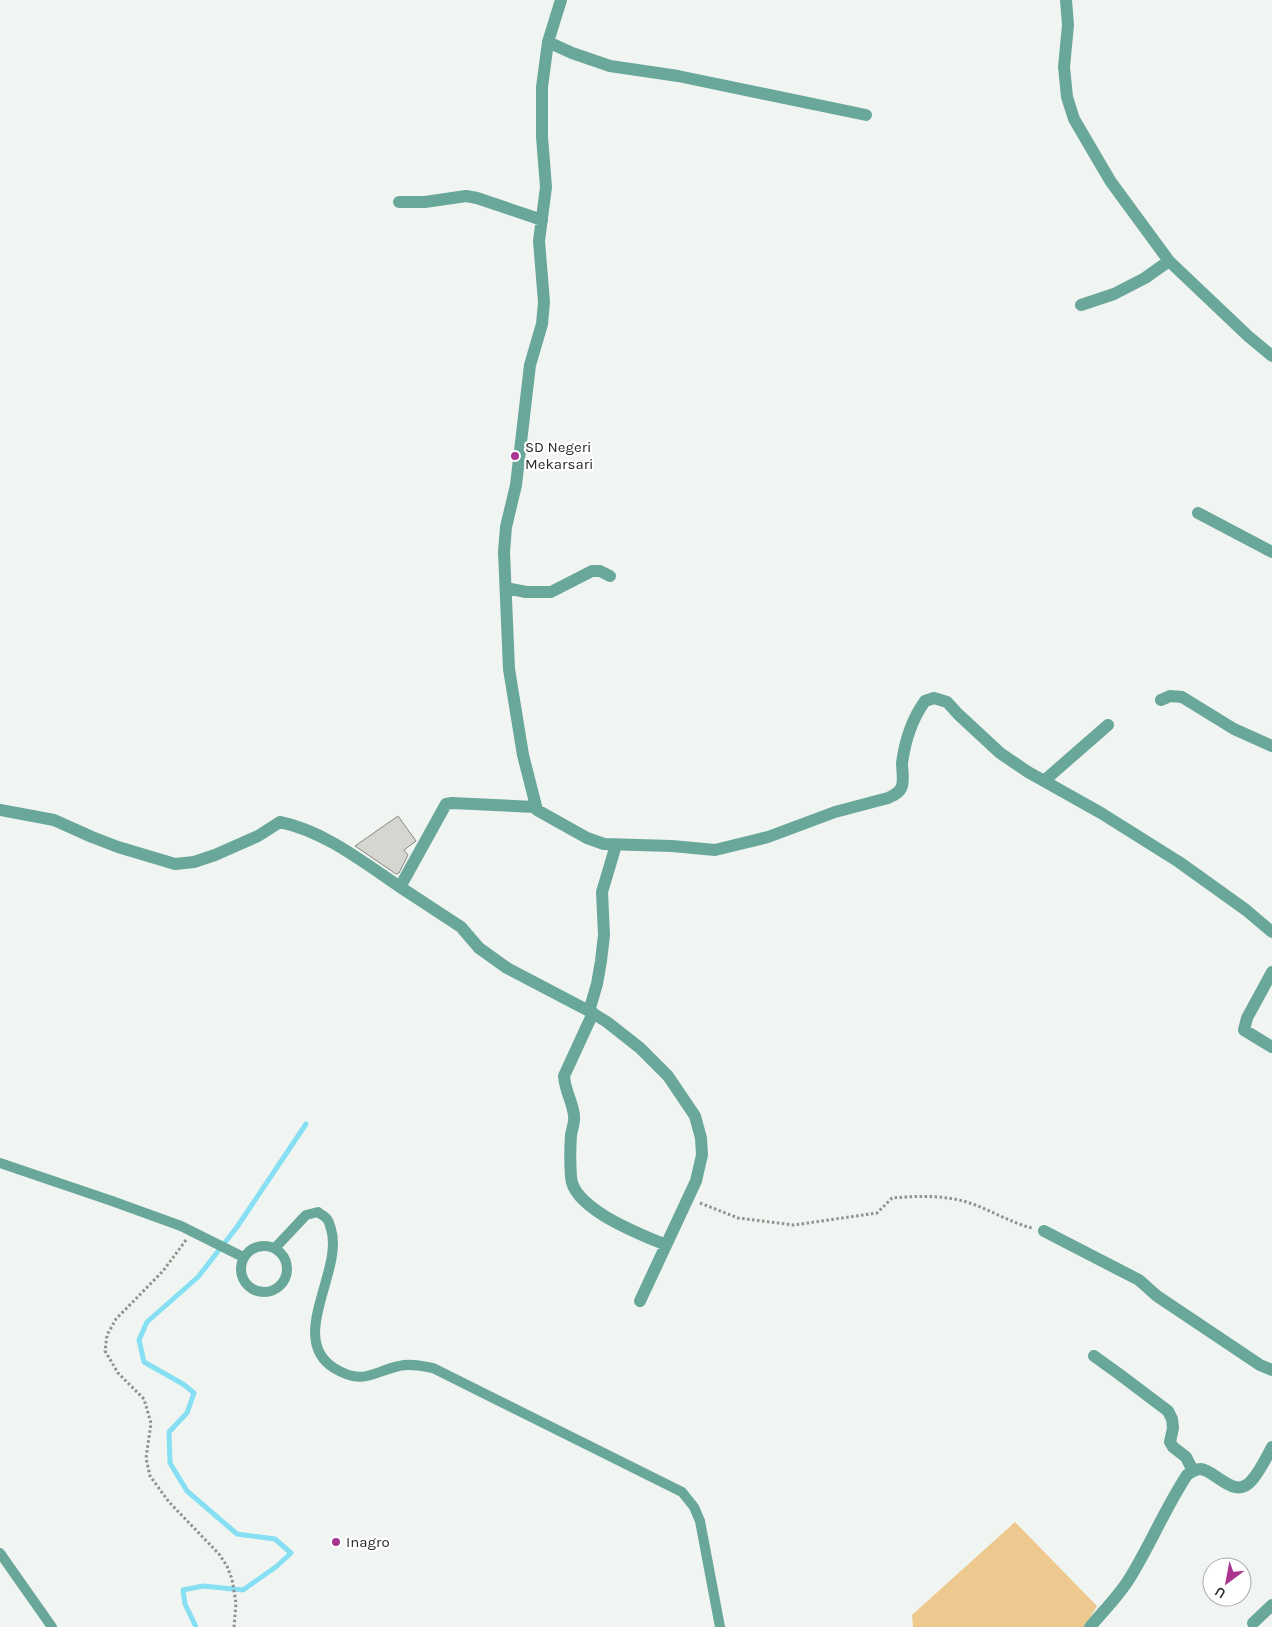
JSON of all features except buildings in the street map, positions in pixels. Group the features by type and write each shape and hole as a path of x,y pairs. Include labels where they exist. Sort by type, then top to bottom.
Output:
{"street":[{"path":"561,0 548,42 542,87 542,137 546,187 539,241 544,302 542,324 530,365 516,485 506,527 504,552 509,669 520,736 535,807 538,811 587,838 604,844 633,844 714,850 768,837 835,812 895,795 902,787 905,745 912,722 925,701 934,698 947,702 1000,753 1028,772 1101,812 1179,862 1246,910 1272,932"},
{"path":"1066,0 1068,25 1064,67 1067,97 1074,119 1111,182 1169,261 1248,336 1272,356"},
{"path":"548,42 572,53 610,66 678,76 866,115"},
{"path":"399,202 424,202 466,196 542,220"},
{"path":"1081,305 1114,294 1145,278 1169,261"},
{"path":"1198,513 1272,552"},
{"path":"506,588 526,592 551,592 592,571 600,571 610,576"},
{"path":"1161,700 1170,696 1182,697 1234,729 1272,746"},
{"path":"1045,780 1108,725"},
{"path":"400,887 446,804 535,807"},
{"path":"0,810 54,820 118,848 175,864 194,862 215,855 258,836 280,822 291,824 348,852 461,927 479,948 507,968 591,1012 640,1048 668,1076 695,1116 701,1138 702,1155 696,1181 640,1301"},
{"path":"616,845 602,892 604,935 598,984 591,1012 564,1076 564,1087 575,1118 571,1134 571,1179 574,1190 588,1205 624,1227 666,1245"},
{"path":"1272,972 1247,1018 1244,1030 1272,1047"},
{"path":"1044,1231 1139,1280 1172,1307 1260,1365 1272,1370"},
{"path":"1094,1356 1168,1411 1172,1419 1173,1428 1170,1442 1173,1447 1186,1457 1193,1471"},
{"path":"1090,1627 1112,1604 1131,1577 1187,1475 1201,1469 1229,1486 1240,1487 1251,1482 1271,1451"},
{"path":"1253,1623 1272,1605"}],"lane":[{"path":"0,1163 181,1226 239,1256"},
{"path":"275,1248 306,1214 318,1212 327,1218 332,1230 334,1246 316,1320 316,1346 321,1356 334,1367 350,1376 367,1377 400,1366 417,1365 433,1368 682,1492 694,1507 700,1521 720,1627"},
{"path":"263,1245 275,1248 284,1256 288,1268 285,1280 277,1289 265,1293 253,1290 244,1281 240,1270 239,1256 263,1245"},
{"path":"0,1553 52,1627"}],"path":[{"path":"688,1198 738,1218 794,1225 877,1213 892,1198 933,1197 963,1201 1021,1225 1044,1231"},
{"path":"191,1231 163,1271 116,1319 107,1335 106,1351 118,1374 144,1399 151,1423 146,1458 150,1476 169,1502 227,1566 232,1579 236,1603 234,1627"}],"shaded area":[{"path":"1015,1522 1097,1606 1084,1627 913,1627 912,1615"}],"waterway":[{"path":"196,1627 185,1604 183,1590 203,1586 243,1590 277,1566 291,1553 275,1539 237,1534 187,1491 170,1463 169,1432 187,1413 194,1393 183,1384 144,1362 139,1340 147,1322 198,1277 237,1227 306,1124"}],"place":[{"name":"SD Negeri Mekarsari","path":"515,456"},
{"name":"Inagro","path":"336,1542"}]}
